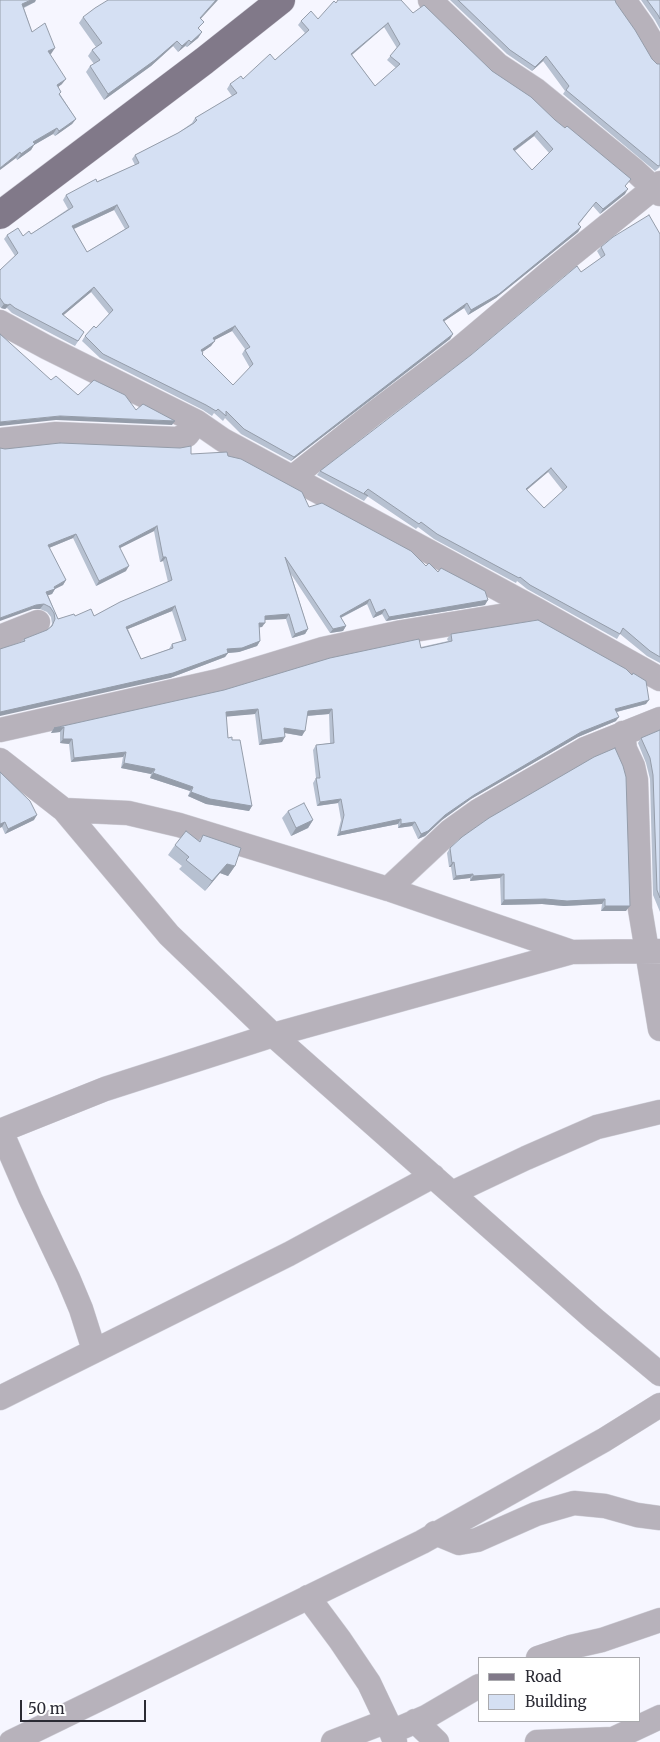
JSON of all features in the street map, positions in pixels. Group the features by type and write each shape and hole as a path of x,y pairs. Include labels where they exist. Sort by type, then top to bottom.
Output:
{"main road":[{"path":"0,215 156,98 281,0"}],"street":[{"path":"293,477 459,349 658,188 536,90 498,64 430,0"},
{"path":"624,0 660,56"},
{"path":"0,322 197,422 223,440 537,610 660,680"},
{"path":"0,440 56,434 176,439 187,435 197,422"},
{"path":"0,730 218,681 332,647 402,632 537,610"},
{"path":"0,638 38,622"},
{"path":"388,889 450,831 478,811 585,749 660,719"},
{"path":"623,733 625,749 633,766 636,780 640,909 653,951 660,1029"},
{"path":"0,760 64,810 169,934 273,1035 594,1320 660,1374"},
{"path":"64,810 128,812 179,825 388,889 572,952"},
{"path":"94,1350 68,1278 1,1131 105,1089 273,1035 572,952 653,951"},
{"path":"452,1193 597,1127 660,1112"},
{"path":"0,1398 289,1254 433,1176"},
{"path":"11,1742 422,1542 604,1440 660,1405"},
{"path":"436,1533 459,1542 477,1540 536,1514 574,1503 605,1506 637,1515 660,1518"},
{"path":"308,1597 340,1640 369,1684 391,1731"},
{"path":"541,1657 571,1647 602,1640 660,1620"},
{"path":"333,1742 391,1731 415,1722 478,1687"},
{"path":"537,1742 613,1739 660,1717"},
{"path":"415,1722 437,1742"}],"building":[{"path":"0,0 31,0 22,4 32,32 45,23 55,48 48,51 66,79 57,85 61,92 59,94 76,119 59,131 57,128 33,142 35,144 21,154 20,152 0,168"},
{"path":"108,0 216,0 200,18 204,22 198,28 202,32 191,42 189,40 182,46 177,41 155,60 108,94 90,66 100,60 92,50 102,43 83,17"},
{"path":"338,0 401,0 413,13 424,5 492,71 531,97 555,120 565,128 567,126 631,179 625,186 628,189 603,209 596,202 578,224 581,227 499,294 471,310 467,303 443,320 453,334 294,457 244,429 226,411 226,416 218,409 216,411 103,354 85,336 94,326 96,328 113,310 94,287 62,314 84,332 78,341 10,304 4,304 0,298 0,270 18,253 7,235 18,228 23,236 29,231 31,234 73,207 66,195 96,179 97,182 139,163 135,155 178,133 194,123 197,120 195,118 237,93 230,84 241,76 243,79 270,54 275,60 309,30 301,21 311,11 318,19 334,1 336,3","holes":["388,23 400,44 390,56 400,64 375,86 351,54","537,131 553,149 532,170 513,149","117,205 129,227 87,252 72,226","235,326 250,347 245,350 253,364 233,385 202,354 201,350 215,341 213,338"]},
{"path":"458,0 615,0 652,59 657,64 660,64 660,165 658,166 566,90 569,86 546,56 535,67 510,50"},
{"path":"647,0 660,0 660,19 658,15"},
{"path":"649,215 660,234 660,657 623,628 620,634 530,585 520,577 437,534 421,522 419,524 368,489 364,493 368,496 320,471 471,355 577,266 581,272 605,255 601,247 613,237","holes":["551,468 567,487 544,508 526,489"]},
{"path":"0,334 51,380 56,376 78,395 94,380 125,395 136,410 143,404 175,421 60,416 0,422"},
{"path":"60,443 180,448 191,446 191,454 227,452 228,456 241,459 302,492 309,507 322,503 411,551 426,566 429,563 438,572 441,568 485,591 488,600 389,617 385,609 376,613 370,599 340,616 346,626 333,629 285,557 308,629 295,634 289,614 265,616 265,623 259,623 260,641 242,648 227,649 228,653 173,673 0,712 0,649 25,641 24,639 47,630 52,626 55,619 50,607 44,604 0,618 0,448","holes":["157,526 163,557 166,557 172,580 120,602 94,616 91,609 75,616 74,614 58,619 46,592 55,589 54,587 66,580 48,545 76,534 99,581 129,566 119,546","175,606 186,640 172,644 173,648 141,659 126,627"]},
{"path":"538,620 626,669 632,675 633,673 646,681 649,700 615,709 619,717 581,732 474,795 445,815 428,831 421,834 415,822 401,824 401,819 340,832 344,815 341,799 320,802 316,778 320,778 316,745 334,743 332,709 308,711 305,731 284,728 285,737 262,740 258,709 226,712 228,738 232,737 232,740 240,740 252,806 210,799 191,792 193,787 153,773 155,769 124,763 126,752 74,758 72,739 63,739 64,727 54,728 224,690 330,658 419,639 421,648 452,641 451,634"},
{"path":"660,730 660,898 657,890 653,775 650,758 641,738"},
{"path":"615,748 626,777 630,906 605,906 605,899 567,901 545,899 504,900 504,874 456,876 450,848 462,837 489,818 594,757"},
{"path":"0,772 30,801 37,815 8,829 5,822 0,824"},
{"path":"304,803 313,820 296,828 288,811"},
{"path":"186,831 200,842 203,835 241,848 235,866 227,864 212,881 186,860 189,857 175,845"}]}
